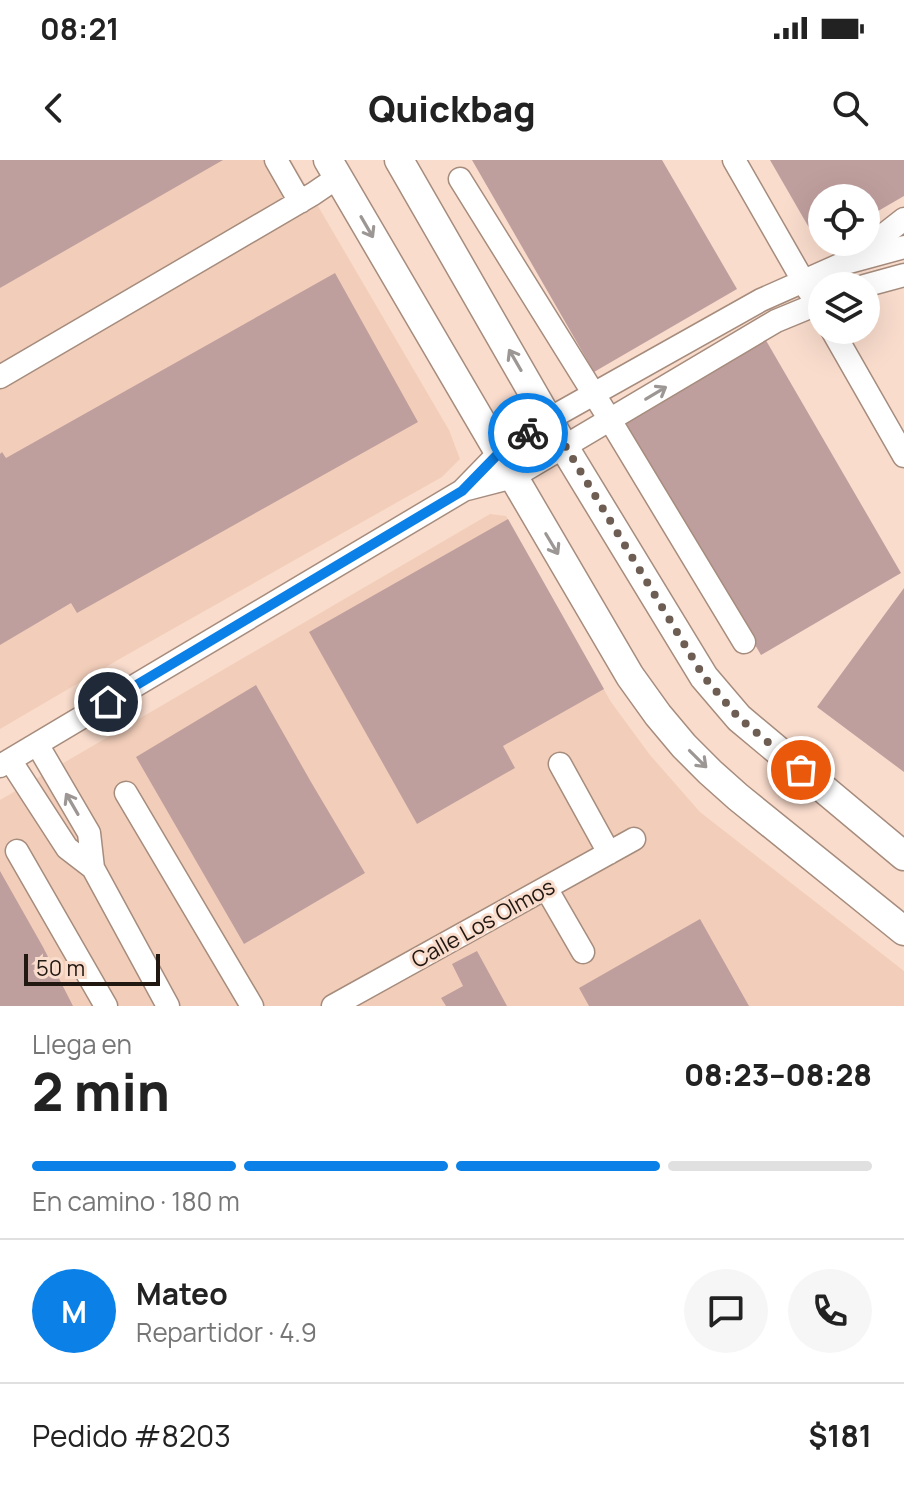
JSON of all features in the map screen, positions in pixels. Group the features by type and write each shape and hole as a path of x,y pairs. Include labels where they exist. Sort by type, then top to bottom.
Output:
{"main road":[{"path":"406,162 564,447 704,677 739,718 904,856"},
{"path":"333,168 630,676 658,715 684,746 738,797 904,931"}],"street":[{"path":"276,160 300,202"},
{"path":"734,160 808,288"},
{"path":"0,377 300,202 333,168"},
{"path":"460,179 744,642"},
{"path":"864,258 881,237 904,219"},
{"path":"506,465 549,419 761,300 842,264 904,247"},
{"path":"880,282 904,275"},
{"path":"93,868 67,848 5,763 506,465 564,447 776,321 808,311"},
{"path":"840,344 904,456"},
{"path":"37,744 89,833 93,868 168,1006"},
{"path":"560,764 609,853"},
{"path":"126,793 252,1006"},
{"name":"Calle Los Olmos","path":"333,1006 634,839"},
{"path":"17,851 106,1006"},
{"path":"546,888 583,952"}],"shaded area":[{"path":"0,160 291,160 449,430 460,459 442,477 0,729"},
{"path":"490,514 506,516 611,702 650,755 700,812 904,971 904,1006 0,1006 0,800"}],"building":[{"path":"0,160 223,160 0,288"},
{"path":"472,160 662,160 737,289 594,372"},
{"path":"770,160 904,160 904,196 880,210 880,184 808,184 808,226"},
{"path":"335,273 418,422 77,613 71,603 0,645 0,454 2,452 6,458"},
{"path":"764,337 901,573 761,655 624,420"},
{"path":"508,519 604,689 503,746 515,768 417,824 309,632"},
{"path":"904,588 904,772 817,707"},
{"path":"256,685 365,873 244,944 136,757"},
{"path":"0,871 43,947 73,1006 0,1006"},
{"path":"700,919 749,1006 589,1006 579,988"},
{"path":"477,951 507,1006 446,1006 441,998 463,986 452,964"}],"way so far":[{"path":"528,433 549,419 704,677 739,718 801,770"}],"route":[{"path":"108,702 462,491 499,453 528,433"}]}
